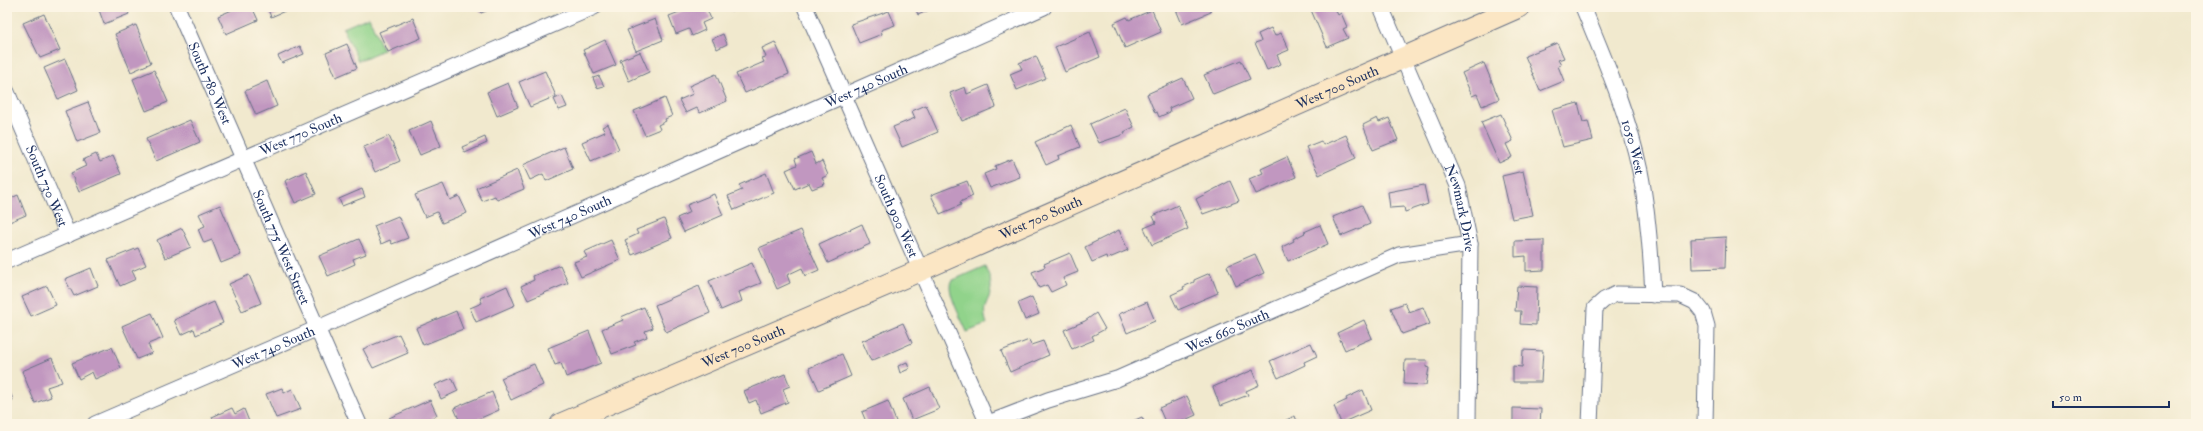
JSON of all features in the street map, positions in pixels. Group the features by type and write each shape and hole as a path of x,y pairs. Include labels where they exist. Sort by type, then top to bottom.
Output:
{"street":[{"name":"South 780 West","path":"177,7 242,159"},
{"name":"West 770 South","path":"7,261 594,7"},
{"name":"South 900 West","path":"805,7 987,424"},
{"name":"West 740 South","path":"95,424 318,328 1044,7"},
{"name":"Newmark Drive","path":"1381,7 1458,186 1470,244 1468,424"},
{"name":"West 700 South","path":"561,424 921,270 1519,7"},
{"name":"1050 West","path":"1583,7 1609,68 1640,170 1649,235 1653,295"},
{"name":"South 730 West","path":"7,92 68,235"},
{"name":"South 775 West Street","path":"242,159 318,328 359,424"},
{"name":"West 660 South","path":"987,424 1048,400 1117,380 1399,255 1470,244"},
{"path":"1590,424 1595,308 1604,300 1616,294 1680,295 1695,302 1703,312 1707,326 1705,424"}],"green space":[{"path":"369,17 383,50 358,61 343,28"},
{"path":"985,266 990,279 991,287 985,308 987,324 967,332 953,299 950,286 951,281"}],"building":[{"path":"98,7 126,7 129,14 104,24"},
{"path":"239,7 252,7 258,20 226,34 218,16"},
{"path":"267,7 294,7 271,17"},
{"path":"478,7 496,7 481,13"},
{"path":"692,7 706,7 711,19 702,23 705,30 692,36 689,29 676,34 669,16"},
{"path":"730,7 739,7 731,11"},
{"path":"915,7 936,7 918,15"},
{"path":"1175,7 1209,7 1211,12 1182,24"},
{"path":"1319,7 1334,7 1338,15 1341,13 1347,27 1343,29 1348,38 1327,47 1311,10"},
{"path":"1152,10 1161,32 1125,48 1114,23 1127,17 1129,20"},
{"path":"889,11 895,25 881,30 882,34 859,43 851,24"},
{"path":"44,14 60,50 40,58 23,23"},
{"path":"413,18 421,38 388,52 379,32"},
{"path":"655,19 663,40 636,51 627,30"},
{"path":"136,25 151,63 131,72 115,34"},
{"path":"1271,28 1275,36 1281,33 1289,50 1277,55 1281,64 1267,70 1255,43 1261,41 1258,34"},
{"path":"1090,32 1100,57 1065,72 1055,47"},
{"path":"723,34 727,44 717,49 712,39"},
{"path":"605,40 616,65 594,74 583,50"},
{"path":"775,42 789,74 745,93 736,74 764,62 762,58 766,57 762,48"},
{"path":"1557,43 1564,58 1558,60 1561,65 1558,66 1564,81 1540,91 1525,56"},
{"path":"347,44 357,68 336,77 326,53"},
{"path":"300,46 304,54 282,63 278,56"},
{"path":"640,52 649,72 629,81 620,60"},
{"path":"1036,56 1046,78 1017,90 1010,74 1022,69 1019,63"},
{"path":"65,59 78,90 58,99 44,68"},
{"path":"1241,60 1250,79 1213,94 1204,75"},
{"path":"1484,63 1499,99 1482,106 1477,94 1472,96 1462,73"},
{"path":"154,70 168,102 146,111 133,79"},
{"path":"545,71 556,96 530,107 519,82"},
{"path":"716,74 727,101 700,113 697,108 686,113 679,100 693,94 689,86"},
{"path":"599,76 604,86 597,88 593,78"},
{"path":"1183,78 1192,98 1169,108 1170,112 1159,117 1157,112 1155,113 1147,94"},
{"path":"267,81 277,106 256,115 245,91"},
{"path":"508,83 518,107 497,116 487,92"},
{"path":"988,85 996,107 962,121 950,93 965,87 967,94"},
{"path":"562,96 567,107 559,110 554,99"},
{"path":"665,98 672,116 665,119 666,121 658,125 660,129 645,135 634,111"},
{"path":"88,102 100,133 77,142 65,111"},
{"path":"1578,103 1583,122 1588,121 1593,140 1563,147 1552,110"},
{"path":"926,105 938,132 902,147 893,127 915,118 912,111"},
{"path":"1125,108 1134,127 1124,132 1125,134 1099,143 1090,124"},
{"path":"1501,114 1513,141 1506,144 1512,157 1499,163 1481,122"},
{"path":"1377,118 1379,122 1389,118 1398,140 1373,150 1363,125"},
{"path":"190,120 200,142 156,161 146,139"},
{"path":"431,121 441,146 420,155 409,131"},
{"path":"608,124 619,149 591,161 582,142 605,132 602,127"},
{"path":"1071,125 1080,147 1058,156 1059,159 1046,165 1035,142"},
{"path":"1346,135 1356,158 1319,175 1306,147 1321,141 1323,145"},
{"path":"389,136 400,161 375,172 364,147"},
{"path":"485,137 487,143 465,153 462,147"},
{"path":"564,147 573,169 546,181 543,174 530,180 523,165"},
{"path":"811,152 816,164 822,161 828,175 822,178 825,184 812,189 809,183 795,189 786,170 797,165 795,159"},
{"path":"96,154 100,162 113,156 121,174 79,192 71,173 86,166 83,160"},
{"path":"1287,157 1296,177 1256,194 1249,179 1263,173 1261,169"},
{"path":"1012,159 1020,177 990,188 984,174 996,169 995,166"},
{"path":"517,170 524,189 497,200 495,196 482,201 476,188"},
{"path":"306,171 316,194 295,203 285,181"},
{"path":"1523,171 1533,215 1512,219 1502,176"},
{"path":"766,173 774,193 734,210 728,196 742,190 739,185"},
{"path":"967,181 973,196 960,202 961,205 940,214 931,195"},
{"path":"1230,181 1239,201 1203,214 1196,199"},
{"path":"443,184 450,200 459,196 467,213 442,223 437,212 425,217 415,195"},
{"path":"1424,185 1428,204 1405,212 1404,207 1390,208 1388,192"},
{"path":"362,189 365,197 342,206 339,199"},
{"path":"714,194 723,215 684,232 677,218 690,212 687,205"},
{"path":"18,195 26,215 7,223 7,200"},
{"path":"220,205 241,255 221,263 212,240 204,243 198,229 205,226 199,214"},
{"path":"1178,205 1188,229 1152,245 1144,228 1156,223 1153,216"},
{"path":"1362,205 1370,224 1341,236 1333,217"},
{"path":"398,216 408,238 392,244 390,240 381,244 374,226"},
{"path":"664,219 672,238 632,255 625,240 638,234 636,230"},
{"path":"862,224 870,244 828,263 819,244"},
{"path":"1320,225 1328,244 1288,261 1282,247 1294,241 1293,239 1305,233 1304,232"},
{"path":"182,228 191,247 165,258 157,240"},
{"path":"801,230 819,270 805,276 802,268 787,275 790,283 777,289 759,248"},
{"path":"1119,230 1128,250 1107,259 1106,256 1092,262 1085,247"},
{"path":"1726,237 1725,268 1692,269 1691,239"},
{"path":"359,239 366,254 353,259 355,264 328,276 319,256"},
{"path":"611,240 620,260 581,277 574,262 587,257 584,252"},
{"path":"1544,240 1544,270 1526,271 1526,256 1515,257 1515,241"},
{"path":"138,248 146,265 132,271 136,279 120,286 108,260"},
{"path":"1070,253 1078,272 1063,278 1066,285 1051,292 1047,285 1039,288 1032,272 1045,267 1044,264"},
{"path":"1255,254 1264,273 1236,286 1227,266"},
{"path":"752,263 761,283 739,292 742,301 721,310 709,281"},
{"path":"560,265 568,283 528,300 521,286 534,280 533,276"},
{"path":"91,268 98,286 74,296 65,279"},
{"path":"1210,273 1218,293 1178,310 1171,295 1184,289 1183,287 1194,282 1194,280"},
{"path":"249,275 261,303 242,311 229,284"},
{"path":"47,286 56,305 31,316 22,297"},
{"path":"507,286 515,305 476,322 470,308 482,303 480,298"},
{"path":"699,286 710,313 666,332 655,305"},
{"path":"1517,286 1537,287 1536,325 1520,324 1521,311 1515,311"},
{"path":"1032,297 1039,314 1025,320 1018,303"},
{"path":"214,302 223,323 196,335 194,329 181,335 174,320"},
{"path":"1147,302 1155,321 1127,333 1119,314"},
{"path":"1405,303 1409,312 1423,307 1430,324 1402,334 1391,308"},
{"path":"644,307 653,328 645,331 647,337 634,342 636,345 612,354 602,329 623,320 621,317"},
{"path":"456,311 463,329 423,345 416,328"},
{"path":"152,313 163,338 148,344 152,353 137,359 122,326"},
{"path":"1096,313 1105,329 1092,336 1094,340 1072,349 1064,330 1085,321"},
{"path":"1364,320 1372,338 1345,350 1337,333"},
{"path":"903,323 912,343 871,361 862,341"},
{"path":"589,331 601,363 566,377 561,363 555,365 548,348"},
{"path":"399,334 408,353 373,368 363,349"},
{"path":"1029,340 1031,345 1043,341 1049,355 1010,372 1001,351"},
{"path":"1311,343 1317,356 1304,362 1305,365 1278,378 1270,361"},
{"path":"112,347 121,368 95,379 92,372 79,379 72,363"},
{"path":"1523,350 1543,351 1541,382 1513,382 1513,366 1522,367"},
{"path":"842,354 851,376 819,390 809,368"},
{"path":"52,358 62,382 47,387 51,397 35,403 22,371"},
{"path":"1405,360 1427,360 1426,367 1429,368 1426,385 1404,384"},
{"path":"907,362 909,369 900,373 898,366"},
{"path":"534,364 543,385 511,400 501,378"},
{"path":"1253,370 1259,385 1246,391 1248,395 1220,406 1213,387"},
{"path":"785,374 790,386 783,389 788,402 761,413 756,400 749,403 744,391"},
{"path":"452,378 458,391 441,399 435,385"},
{"path":"7,384 13,400 7,402"},
{"path":"930,387 939,409 912,420 903,399"},
{"path":"282,388 284,393 292,389 301,409 276,418 266,394"},
{"path":"1363,390 1371,410 1341,423 1334,406 1347,400 1346,398"},
{"path":"492,392 499,410 467,424 461,424 454,408"},
{"path":"1187,396 1196,415 1176,424 1166,424 1159,408"},
{"path":"430,400 437,415 432,418 435,424 392,424 389,418"},
{"path":"888,401 897,424 867,424 862,412"},
{"path":"232,408 235,414 244,409 250,424 215,424 212,417"},
{"path":"1513,408 1541,409 1540,424 1513,423"},
{"path":"1295,416 1298,424 1283,424 1282,422"},
{"path":"1142,417 1145,424 1126,424"}]}
